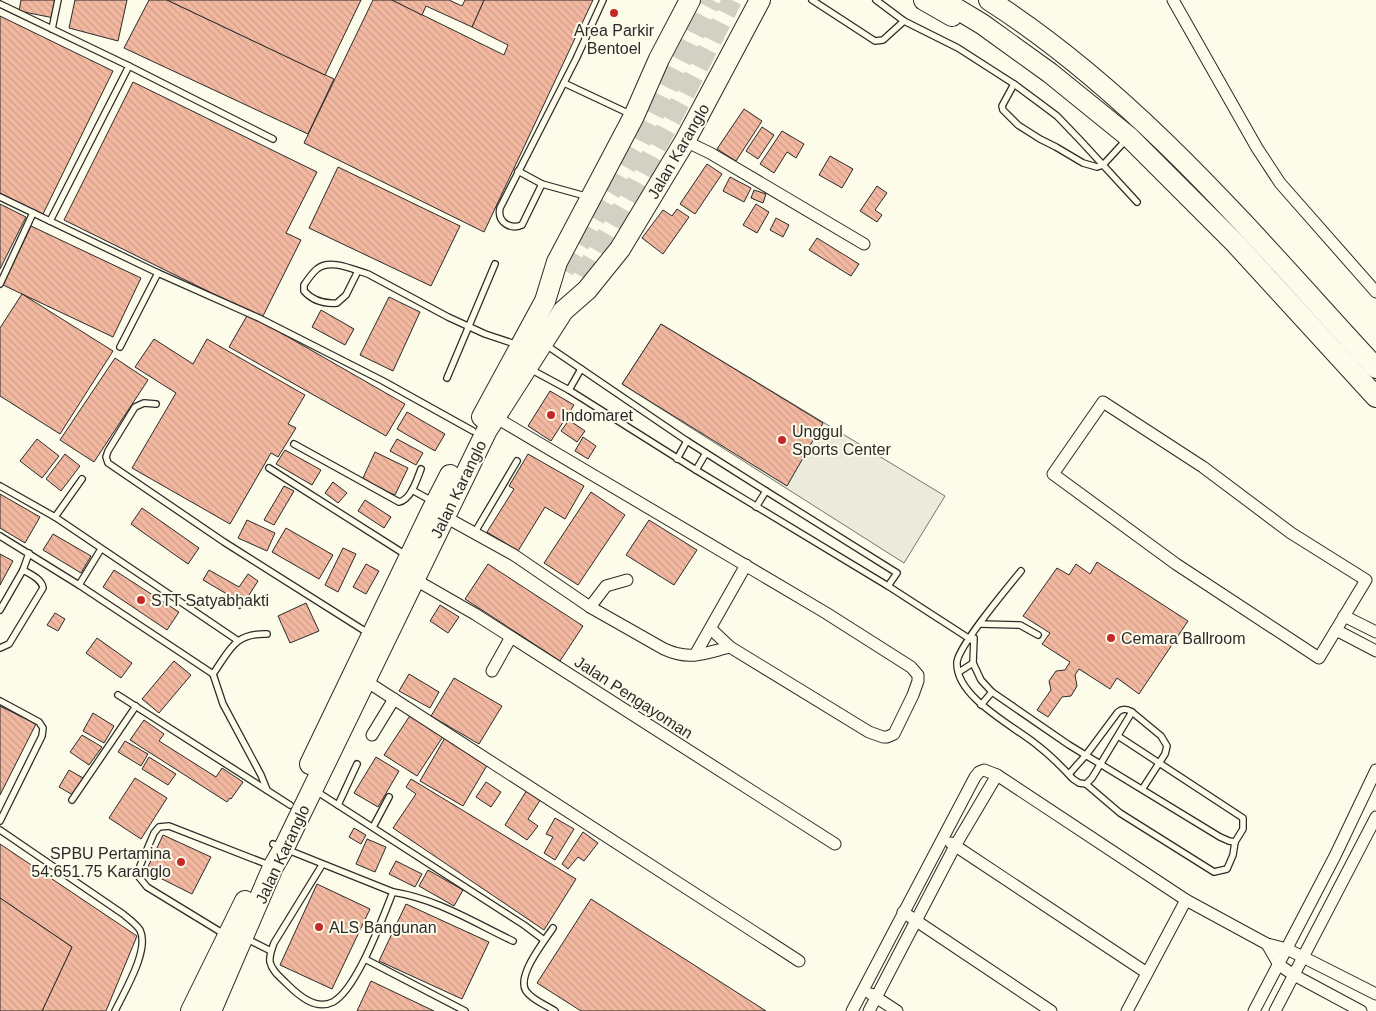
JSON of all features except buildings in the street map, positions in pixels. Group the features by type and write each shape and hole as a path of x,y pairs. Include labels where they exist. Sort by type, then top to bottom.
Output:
{"highway":[{"name":"Jalan Karanglo","path":"211,1011 236,937 268,865 312,790 366,681 414,579 438,509 474,431 545,301 557,262 634,116 659,59 690,0"},
{"path":"924,0 974,28 1170,176 1235,242 1376,397"},
{"path":"942,0 982,24 1050,73 1125,141"},
{"path":"989,0 1055,45 1168,144 1376,368"},
{"name":"Jalan Karanglo","path":"278,846 290,805 409,557 487,430 564,311 587,290 620,249 685,141 760,3"},
{"path":"545,301 573,274 564,311"},
{"name":"Jalan Karanglo","path":"191,1011 236,937"}],"street":[{"path":"1173,0 1257,148 1280,183 1376,292"},
{"path":"685,141 710,153 864,244"},
{"path":"1103,402 1203,468 1291,533 1366,580 1336,630 1319,658 1176,564 1053,474 1103,402"},
{"path":"496,417 834,618 911,667 918,675 918,681 894,734 882,737 869,732 730,647 711,629"},
{"path":"438,509 514,555 590,607 669,652 682,656 695,655 730,647"},
{"path":"695,655 746,565"},
{"name":"Jalan Pengayoman","path":"414,579 475,614 835,844"},
{"path":"590,607 606,586 627,580"},
{"path":"1344,616 1376,632"},
{"path":"1336,630 1376,651"},
{"path":"492,671 510,637"},
{"path":"366,681 799,961"},
{"path":"372,735 394,699"},
{"path":"852,1011 941,838 977,774 984,770 997,775 1186,900 1267,944 1288,949 1376,994"},
{"path":"1254,1011 1336,856 1376,770"},
{"path":"869,1011 955,846 997,775"},
{"path":"1275,1011 1376,818"},
{"path":"941,838 1148,973"},
{"path":"1127,1011 1186,900"},
{"path":"903,912 1051,1011"},
{"path":"1267,944 1279,965 1361,1011"},
{"path":"863,989 897,1011"}],"lane":[{"path":"8,7 10,0"},
{"path":"52,29 58,0"},
{"path":"542,184 522,225 512,226 503,223 499,217 499,210 564,83 603,0"},
{"path":"812,0 875,41 883,40 904,20"},
{"path":"876,0 904,20 958,48 1014,84 1056,116 1137,202"},
{"path":"0,4 129,66 273,139"},
{"path":"50,221 129,66"},
{"path":"564,83 634,116"},
{"path":"1014,84 1002,108 1018,125 1040,140 1056,146 1083,163 1097,167 1103,164 1125,141"},
{"path":"518,171 542,184 592,198"},
{"path":"0,197 158,273 259,318 474,431"},
{"path":"0,284 33,214"},
{"path":"447,378 495,264"},
{"path":"358,271 343,299 337,303 328,304 311,298 304,291 304,284 315,270 323,266 337,266 358,271 368,274 468,326 520,346"},
{"path":"120,347 158,273"},
{"path":"543,344 706,454 897,573 888,586"},
{"path":"527,367 569,390 756,507 888,586 971,640"},
{"path":"569,390 582,369"},
{"path":"156,404 144,403 135,407 108,451 106,456 108,464 224,542 371,635"},
{"path":"677,458 687,441"},
{"path":"294,444 402,502 412,490 421,469"},
{"path":"696,470 706,454"},
{"path":"475,532 517,460"},
{"path":"269,468 409,557"},
{"path":"55,517 82,480"},
{"path":"0,486 55,517 237,640"},
{"path":"412,490 438,509"},
{"path":"756,507 766,491"},
{"path":"0,536 79,585 213,674 223,704 267,790"},
{"path":"79,585 101,549"},
{"path":"0,610 23,570 29,553"},
{"path":"0,648 9,644 43,588 43,584 40,581 23,570"},
{"path":"1021,572 979,625 957,662 959,672 967,689 981,705 1036,744 1076,781 1086,784 1120,813 1214,872 1226,869 1233,854 1234,842 1244,826 1243,818 1118,736"},
{"path":"979,625 1020,625 1038,635"},
{"path":"213,674 237,640 252,634 267,634"},
{"path":"971,640 973,663 981,680 992,692 1086,755 1143,788 1220,837 1234,842"},
{"path":"959,672 973,663"},
{"path":"981,705 992,692"},
{"path":"118,695 290,805"},
{"path":"0,701 39,722 43,728 42,736 0,821"},
{"path":"72,800 136,706"},
{"path":"1069,774 1086,755 1118,712 1124,709 1132,712 1161,736 1167,746 1166,752 1143,788"},
{"path":"1086,784 1101,764 1132,712"},
{"path":"338,805 358,764"},
{"path":"312,790 373,827 544,940"},
{"path":"373,827 389,797"},
{"path":"268,865 169,826 159,827 154,833 139,870 141,881 147,887 236,937 271,951"},
{"path":"0,830 123,914 139,928 142,942 140,958 115,1011"},
{"path":"278,846 393,892 414,895 448,908 513,941"},
{"path":"322,865 271,951 270,963 274,971 308,1001 329,1004 340,997 365,959 393,892"},
{"path":"553,928 529,965 523,978 523,984 530,995 555,1011"},
{"path":"365,959 465,1011"}],"shaded area":[{"name":"Unggul Sports Center","path":"661,324 945,496 904,563 622,384"}],"tunnel":[{"path":"564,270 639,145 712,0"},
{"path":"582,277 660,140 732,0"}],"place":[{"name":"Area Parkir Bentoel","path":"614,13"},
{"name":"Indomaret","path":"551,415"},
{"name":"Unggul Sports Center","path":"782,440"},
{"name":"STT Satyabhakti","path":"141,600"},
{"name":"Cemara Ballroom","path":"1111,638"},
{"name":"SPBU Pertamina 54.651.75 Karanglo","path":"181,862"},
{"name":"ALS Bangunan","path":"319,927"}]}
